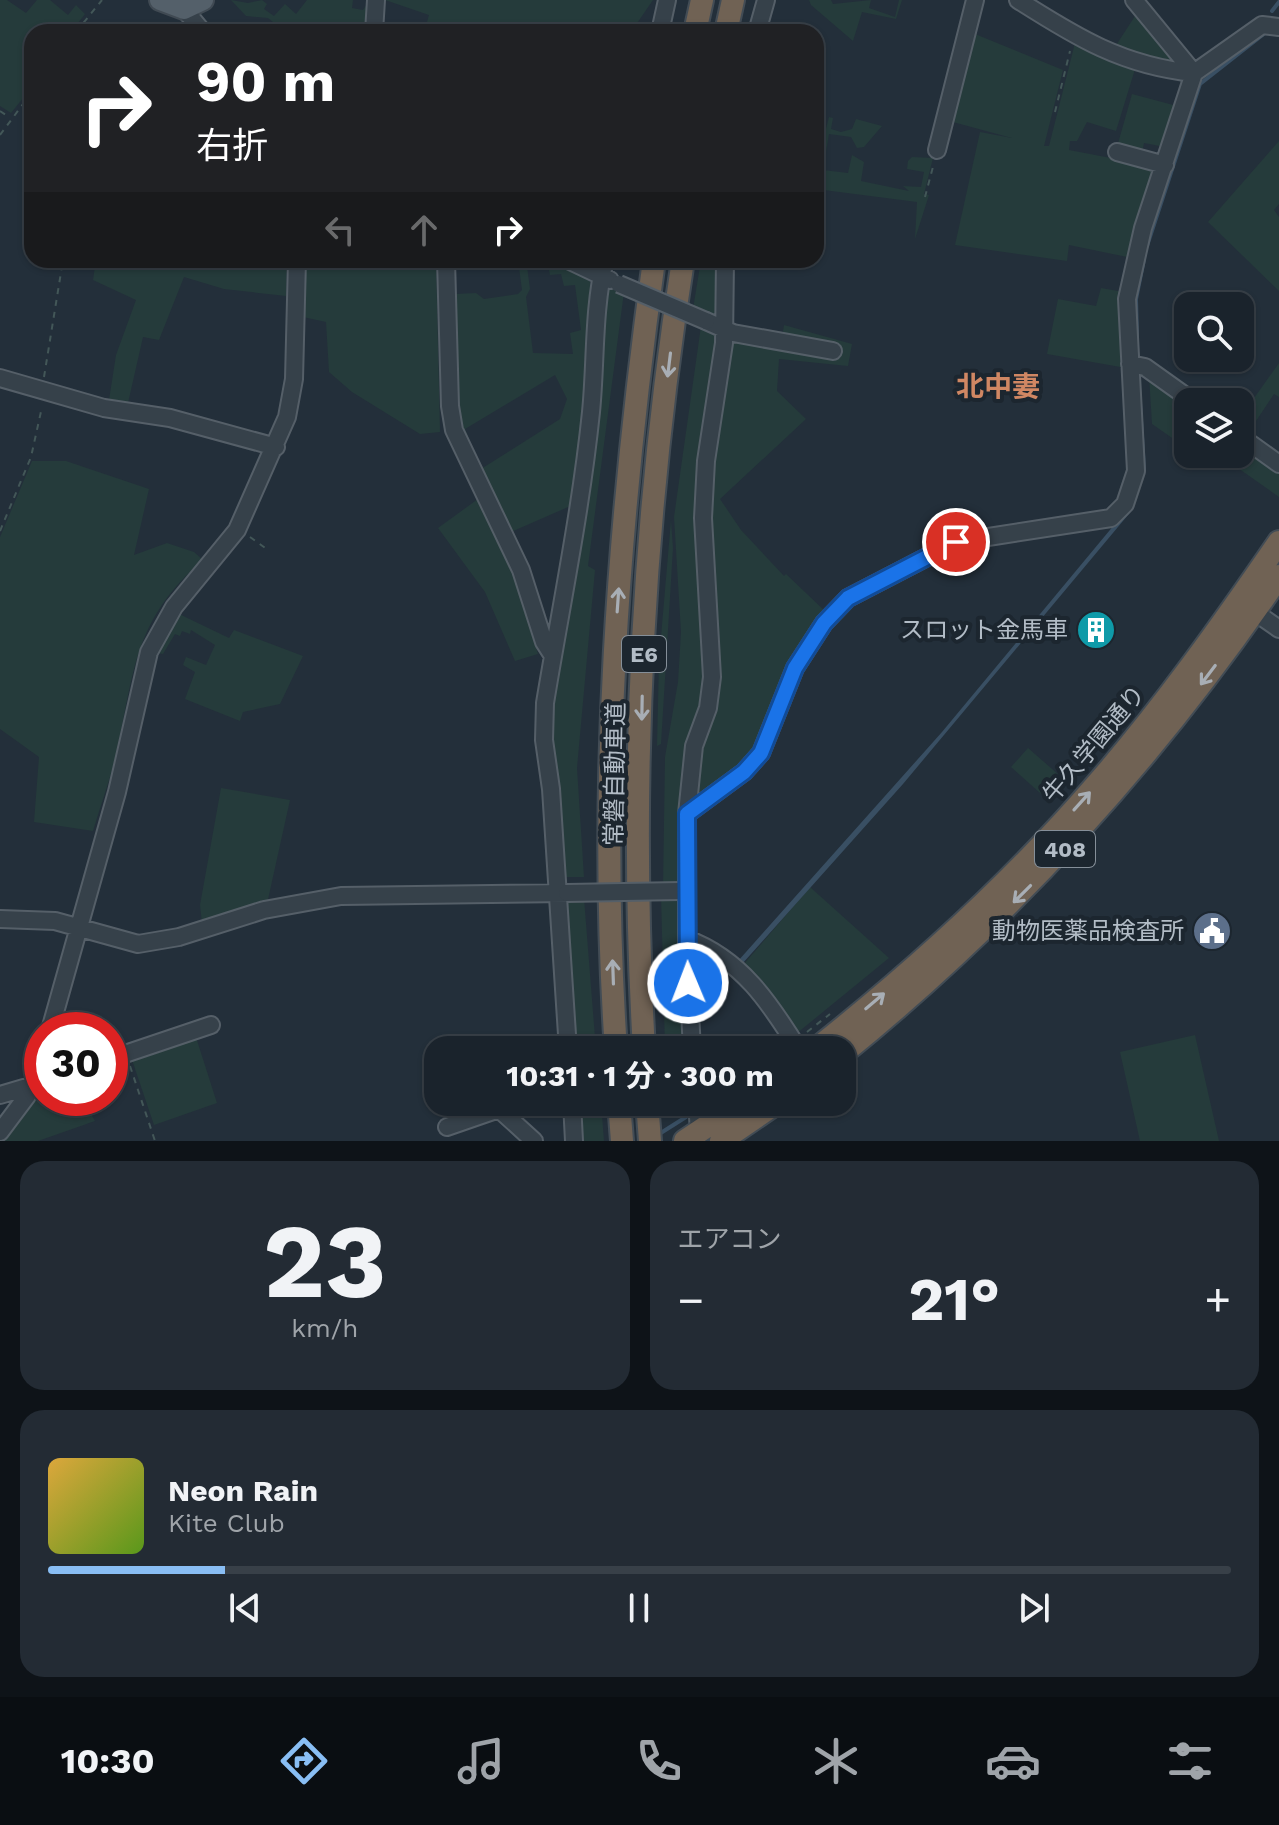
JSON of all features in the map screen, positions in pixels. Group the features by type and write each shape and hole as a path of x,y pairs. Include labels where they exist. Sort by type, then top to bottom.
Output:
{"highway":[{"path":"697,24 702,0"},
{"path":"728,24 733,0"},
{"name":"常磐自動車道","path":"616,1036 610,843 614,675 624,509 653,268"},
{"name":"常磐自動車道","path":"644,1036 640,926 642,675 654,502 682,268"},
{"name":"牛久学園通り","path":"856,1042 935,976 1030,886 1134,770 1246,606 1279,542"},
{"name":"牛久学園通り","path":"818,1036 949,937 1020,868 1119,759 1246,606 1279,576"},
{"path":"620,1116 622,1141"},
{"path":"648,1116 650,1141"},
{"path":"692,1136 722,1116"},
{"path":"721,1141 758,1116"}],"main road":[{"path":"160,0 184,9 203,0"}],"street":[{"path":"374,24 376,0"},
{"path":"662,24 667,0"},
{"path":"759,24 766,0"},
{"path":"937,150 975,0"},
{"path":"1018,0 1073,37 1109,53 1163,70 1194,73"},
{"path":"1134,0 1194,73"},
{"path":"184,9 196,24"},
{"path":"687,814 744,772 761,753 795,668 824,623 848,598 956,542 1111,518 1125,504 1136,471 1127,299 1143,228 1194,73 1262,25 1279,27"},
{"path":"1117,152 1165,165"},
{"path":"55,1012 117,792 149,652 174,607 210,568 238,528 287,417 294,379 297,268"},
{"path":"446,268 450,406 454,430 521,570 544,642 553,656"},
{"path":"567,1036 562,893 544,740 545,703 588,438 603,268"},
{"path":"603,268 619,284 725,330 833,351"},
{"path":"691,1036 684,891 687,814 694,746 708,708 712,677 703,518 706,461 725,330 725,268"},
{"path":"1130,364 1145,367 1174,388"},
{"path":"0,378 122,413 170,418 276,447"},
{"path":"1254,446 1279,464"},
{"path":"1246,606 1279,629"},
{"path":"0,919 55,921 77,930 138,944 179,937 253,912 330,898 684,891"},
{"path":"687,939 745,974 794,1036"},
{"path":"128,1053 211,1025"},
{"path":"0,1095 24,1087"},
{"path":"0,1132 24,1100"},
{"path":"447,1127 479,1116"},
{"path":"506,1116 514,1141"},
{"path":"507,1116 534,1141"},
{"path":"573,1116 574,1141"},
{"path":"692,1136 695,1116"}],"path":[{"path":"82,24 102,0"},
{"path":"1055,112 1073,37"},
{"path":"0,135 24,102"},
{"path":"0,111 11,118"},
{"path":"925,197 937,150"},
{"path":"0,531 31,457 62,268"},
{"path":"238,528 268,550"},
{"path":"813,1036 838,1008"},
{"path":"128,1079 155,1141"}],"green space":[{"path":"0,0 7,0 26,13 37,0 50,0 68,15 76,5 85,14 77,24 24,24 24,97 11,113 0,106"},
{"path":"231,0 248,3 262,0 267,4 264,9 274,16 285,4 296,14 307,0 353,0 352,8 363,10 369,1 368,24 275,24 268,18 246,16"},
{"path":"385,0 653,0 636,24 426,24 429,15"},
{"path":"809,0 831,0 833,4 871,0 869,8 895,17 899,0 902,0 896,19 862,12 853,41"},
{"path":"1137,13 1179,63 1113,50"},
{"path":"975,34 1063,70 1044,146 1049,146 1075,43 1136,66 1116,131 1087,122 1077,141 1070,141 1069,150 1158,167 1132,258 1069,245 1067,261 955,245 980,132 1012,138 953,122"},
{"path":"1132,94 1177,106 1165,147 1144,143 1142,153 1117,147"},
{"path":"829,117 833,118 831,129 841,132 852,129 856,119 882,126 864,147 857,148 851,137 829,134 824,164 824,136"},
{"path":"1279,141 1279,204 1274,210 1279,217 1279,291 1208,222"},
{"path":"852,155 864,162 861,181 909,191 903,186 921,187 924,172 907,169 908,161 912,157 933,158 924,194 929,195 915,239 917,202 824,190 824,170 848,173"},
{"path":"95,268 287,268 286,296 224,289 184,277 159,340 143,337 128,403 109,400 116,355 136,300 93,280"},
{"path":"303,268 436,268 440,432 420,434 352,392 329,372 326,322 303,317"},
{"path":"519,268 527,268 530,289 526,297 533,353 573,354 570,333 581,330 575,285 564,286 561,274 550,275 548,268 574,268 589,276 592,296 585,414 575,504 511,532 482,469 560,419 567,399 555,375 465,429 477,459 457,416 456,294 476,293 484,299 518,294 522,290"},
{"path":"700,268 720,268 720,318 693,309"},
{"path":"605,286 624,292 588,566 595,570 577,768 584,877 566,877 550,742 551,700"},
{"path":"1101,288 1124,292 1126,368 1047,354 1058,299 1096,306"},
{"path":"784,325 852,344 848,366 779,359 777,391 806,419 720,499 741,530 784,576 786,574 827,613 748,761 694,803 700,745 715,706 711,464 731,342 782,338"},
{"path":"701,326 718,332 702,466 706,667 683,884 663,887 665,757 678,682 681,632 674,517"},
{"path":"1279,363 1279,397 1274,394 1254,424 1254,398"},
{"path":"1149,375 1174,392 1174,439 1152,424"},
{"path":"1254,449 1279,467 1279,497 1238,468 1254,468"},
{"path":"32,461 66,461 149,489 134,555 167,543 194,552 203,560 179,583 149,628 133,675 115,759 93,831 34,822 39,757 0,729 0,537"},
{"path":"478,499 514,577 538,654 515,661 485,592 438,528"},
{"path":"671,520 673,548 661,744 657,746 659,660"},
{"path":"177,613 229,638 234,630 303,656 280,704 243,712 240,721 185,699 195,672 183,665 186,657 206,665 215,645 191,630 190,634 182,631 180,636 175,634 163,654 158,653"},
{"path":"1028,748 1067,782 1049,801 1011,767"},
{"path":"221,788 290,800 267,904 202,923 200,905"},
{"path":"810,887 889,958 796,1034 744,964"},
{"path":"661,895 681,896 686,1036 665,1036"},
{"path":"567,898 584,898 595,1036 574,1036 563,904"},
{"path":"195,1034 217,1103 154,1125 130,1054"},
{"path":"1195,1035 1219,1141 1140,1141 1120,1052"},
{"path":"24,1110 24,1116 92,1116 95,1121 38,1141 1,1141"},
{"path":"580,1116 602,1116 604,1141 582,1141"}],"water":[{"path":"1140,371 1146,469 1133,509 903,784 742,964 738,961 942,732 1129,507 1135,372"}],"waterway":[{"path":"1272,11 1279,2"},
{"path":"1147,246 1200,84 1265,33"},
{"path":"1137,337 1136,299 1144,259"},
{"path":"656,1136 686,1117"}],"place":[{"name":"スロット金馬車","path":"1096,630"},
{"name":"動物医薬品検査所","path":"1212,931"}],"district":[{"name":"北中妻","path":"998,386"}],"route":[{"path":"688,983 687,814 744,772 761,753 795,668 824,623 848,598 956,542"}]}
